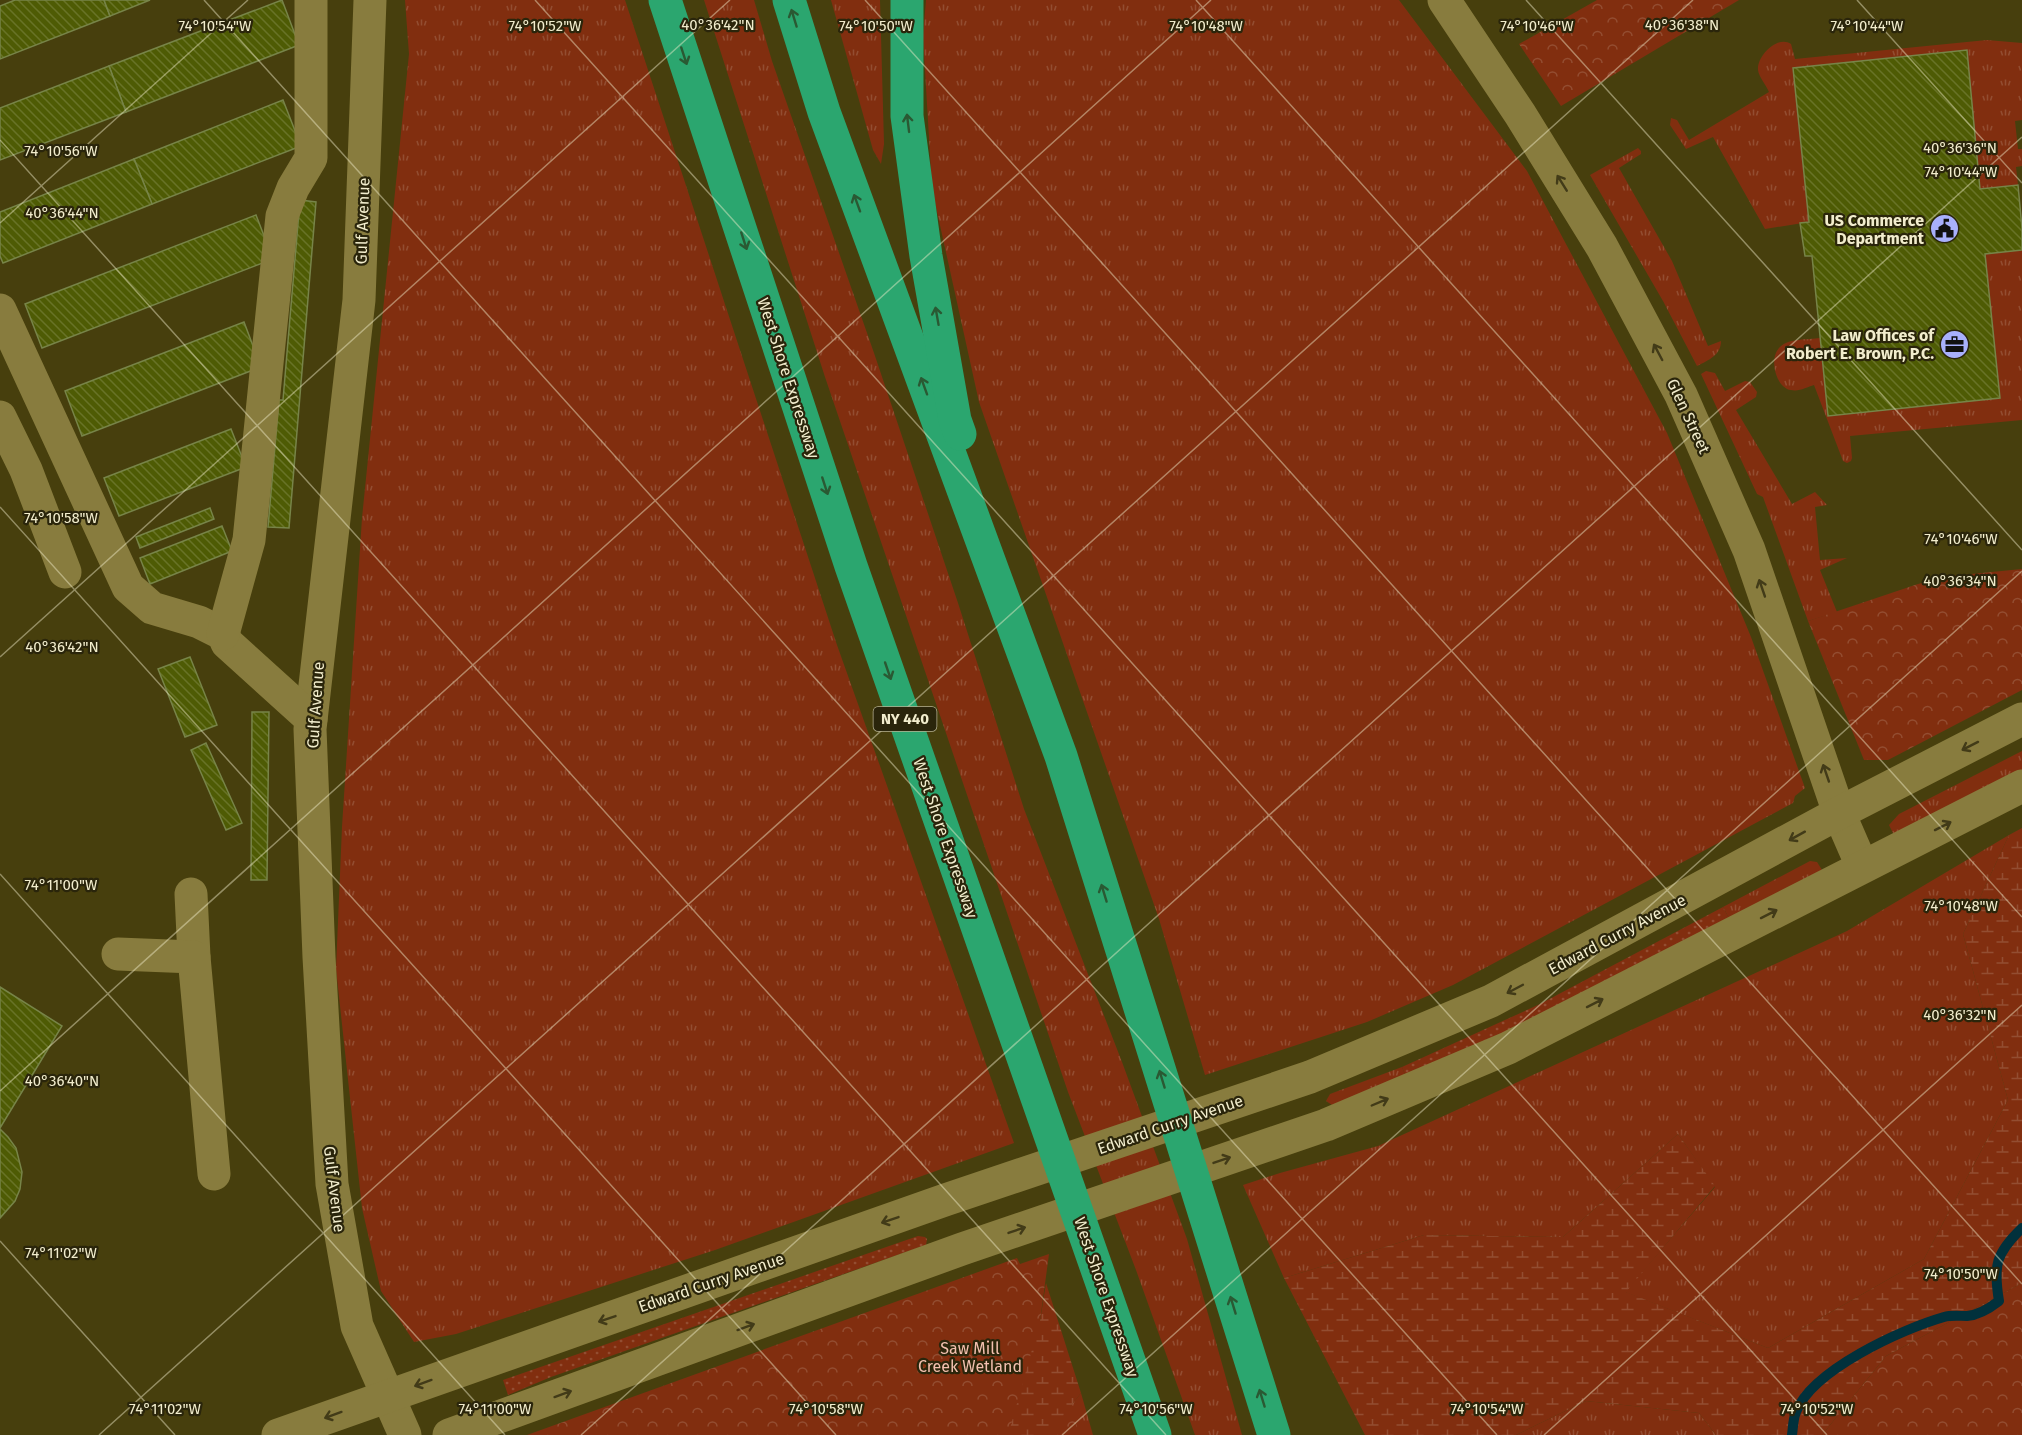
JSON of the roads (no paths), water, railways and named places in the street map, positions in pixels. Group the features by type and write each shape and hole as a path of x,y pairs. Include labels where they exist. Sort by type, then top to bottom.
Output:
{"highway":[{"name":"West Shore Expressway","path":"665,0 851,566 1155,1435"},
{"path":"789,0 824,112 1061,756"},
{"path":"907,0 907,116 926,256 955,420 1274,1435"}],"street":[{"path":"311,0 311,158 292,188 282,216 249,540 223,634 227,643 311,719"},
{"name":"Gulf Avenue","path":"370,0 358,300 311,719 319,945 332,1184 357,1326 405,1435"},
{"name":"Glen Street","path":"1444,0 1520,114 1602,247 1681,395 1749,550 1839,813 1862,866"},
{"path":"0,310 128,587 152,608 199,622 223,634"},
{"path":"0,417 26,470 65,572"},
{"name":"Edward Curry Avenue","path":"278,1435 945,1200 1310,1077 1491,1001 1839,813 2022,719"},
{"path":"448,1435 962,1249 1326,1125 1508,1048 2022,786"},
{"path":"191,894 194,957 214,1174"},
{"path":"118,954 194,957"}],"waterway":[{"path":"1792,1435 1795,1415 1805,1396 1820,1381 1860,1353 1926,1323 1944,1317 1976,1314 1999,1301 1996,1278 1999,1260 2007,1245 2022,1228"}],"place":[{"name":"US Commerce Department","path":"1945,229"},
{"name":"Law Offices of Robert E. Brown, P.C.","path":"1955,344"}],"park label":[{"name":"Saw Mill Creek Wetland","path":"970,1357"}]}
